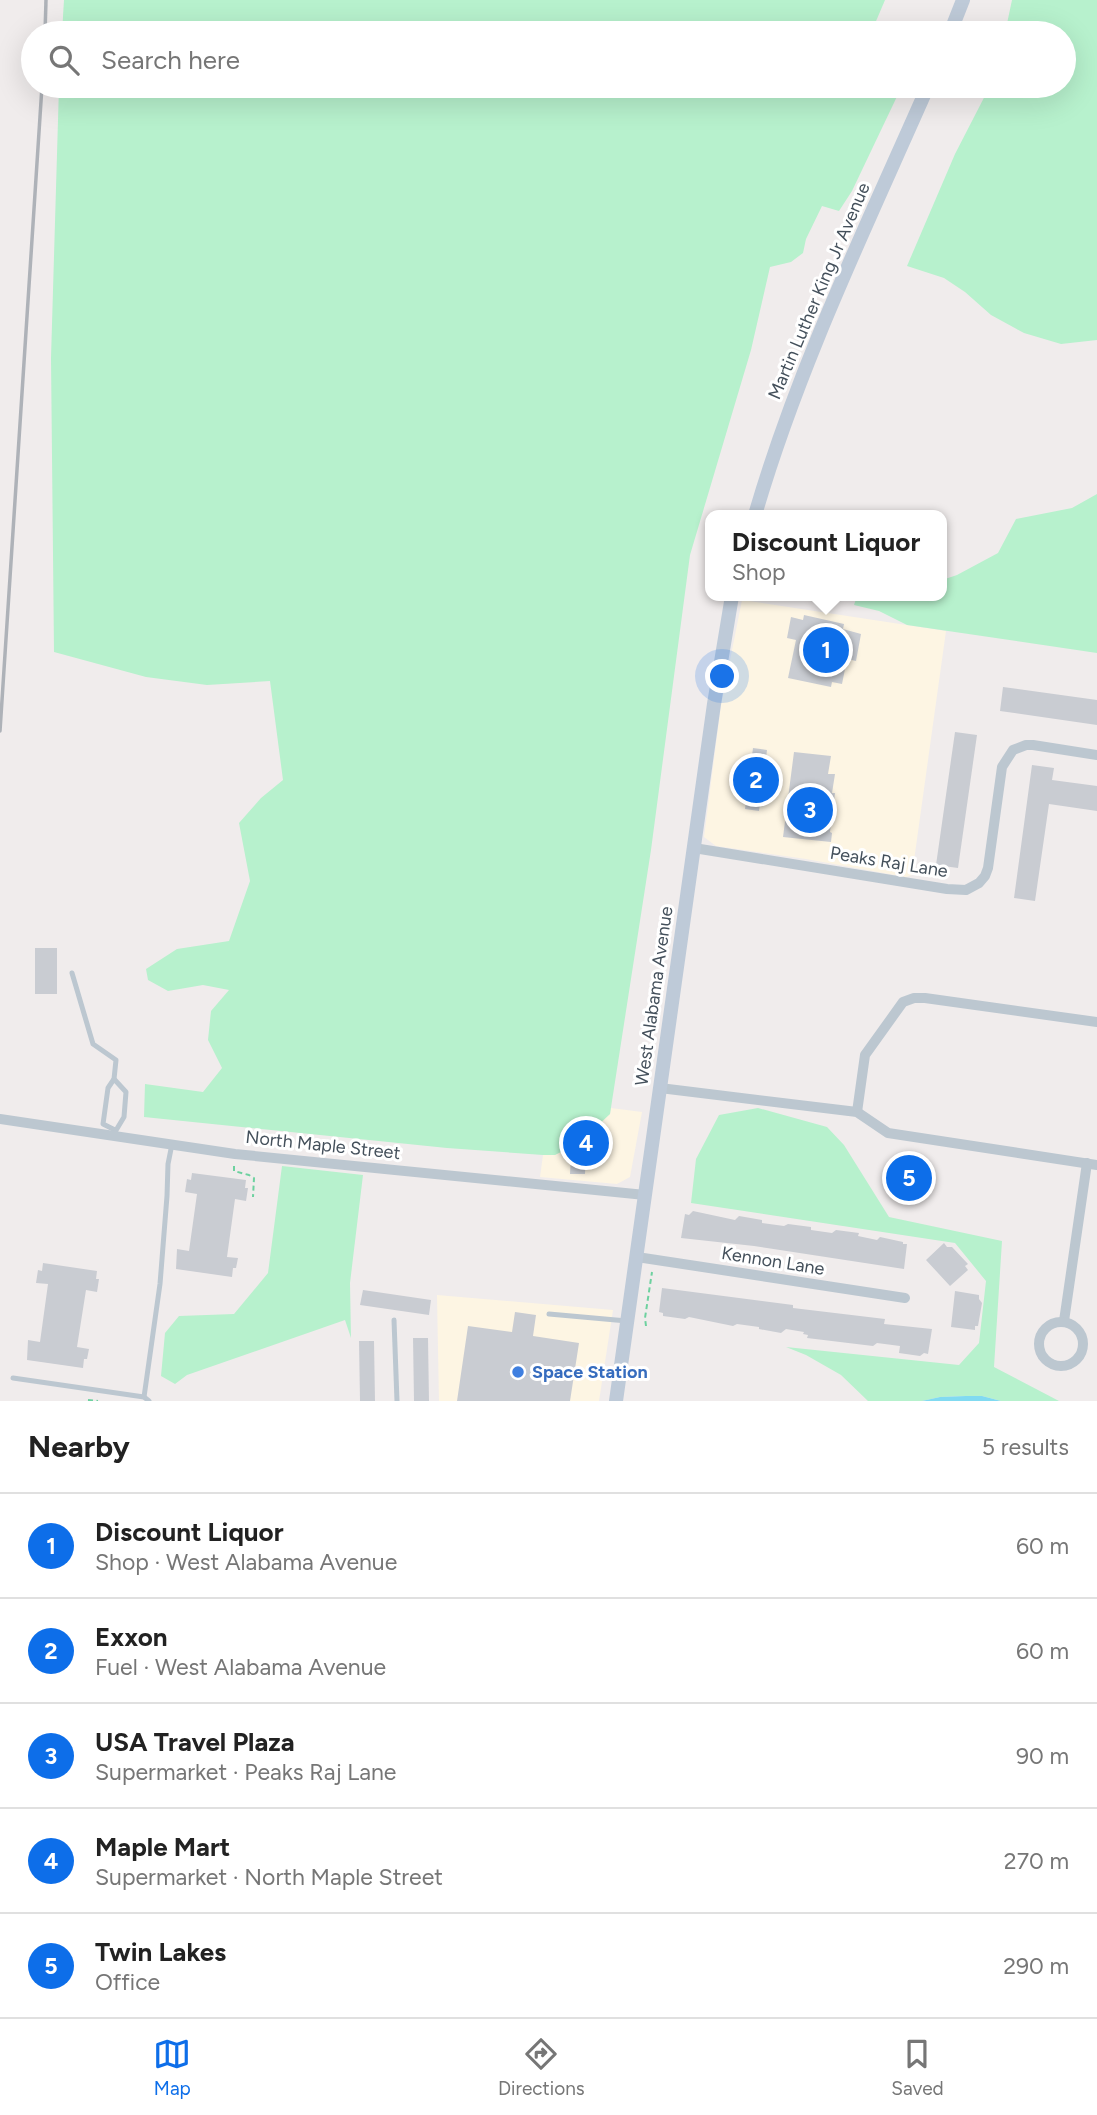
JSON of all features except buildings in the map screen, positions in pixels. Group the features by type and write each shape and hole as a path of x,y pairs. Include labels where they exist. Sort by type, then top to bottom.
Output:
{"main road":[{"path":"955,21 963,0"},
{"name":"Martin Luther King Jr Avenue","path":"756,510 766,476 812,353 923,98"},
{"name":"West Alabama Avenue","path":"616,1401 714,704 731,601"}],"street":[{"name":"Peaks Raj Lane","path":"695,848 966,890 979,883 988,868 1002,767 1013,750 1033,745 1097,755"},
{"path":"857,1112 864,1055 902,1002 925,998 1097,1021"},
{"path":"660,1088 857,1112 888,1133 1092,1164 1064,1321"},
{"name":"North Maple Street","path":"0,1119 115,1133 235,1154 645,1195"},
{"name":"Kennon Lane","path":"636,1258 905,1298"},
{"path":"1064,1321 1082,1334 1083,1349 1075,1362 1060,1366 1046,1360 1039,1348 1039,1341 1050,1324 1064,1321"}],"lane":[{"path":"72,973 93,1044 116,1060 114,1079 107,1088 103,1124 115,1133 124,1117 125,1093 114,1079"},
{"path":"13,1378 146,1399 160,1284 168,1164 172,1144"},
{"path":"549,1314 627,1321"},
{"path":"394,1320 397,1401"}],"path":[{"path":"233,1161 234,1171 254,1178 253,1197"},
{"path":"646,1326 654,1260"},
{"path":"88,1400 98,1401"}],"shaded area":[{"path":"742,601 946,631 912,875 906,877 716,846 704,837 721,705"},
{"path":"611,1108 642,1112 630,1177 617,1184 540,1177 543,1155 555,1155 569,1133 610,1114"},
{"path":"437,1295 613,1310 599,1401 439,1401"}],"green space":[{"path":"64,0 885,0 876,21 63,21"},
{"path":"1012,0 1097,0 1097,340 1061,344 1024,333 991,315 944,278 907,266 955,154 984,98 1076,98 1076,21 1008,21"},
{"path":"59,98 896,98 852,191 839,211 822,206 806,239 803,253 791,262 770,267 751,350 690,555 651,850 610,1114 592,1131 569,1133 565,1150 555,1155 543,1155 447,1148 144,1117 145,1084 203,1092 222,1068 208,1040 211,1011 229,990 203,985 168,991 148,980 146,969 177,949 229,941 250,881 239,823 261,798 283,780 270,681 207,685 146,677 54,652 51,358"},
{"path":"1097,494 1097,653 907,625 879,611 854,605 855,601 947,601 947,578 998,553 1016,519 1072,508"},
{"path":"758,1108 827,1127 844,1145 889,1217 1002,1241 994,1367 1059,1401 1001,1401 982,1396 966,1396 922,1401 868,1401 841,1375 786,1347 959,1365 979,1343 986,1281 955,1243 691,1203 696,1159 719,1115"},
{"path":"282,1166 363,1175 350,1283 351,1338 345,1320 187,1375 175,1384 161,1376 165,1333 179,1316 234,1314 268,1273"}],"water":[{"path":"982,1396 1001,1401 922,1401 940,1397"}],"railway":[{"path":"45,21 46,0"},
{"path":"0,731 41,98"}],"place":[{"name":"Discount Liquor","path":"826,650"},
{"name":"Exxon","path":"756,780"},
{"name":"USA Travel Plaza","path":"810,810"},
{"name":"Maple Mart","path":"586,1143"},
{"name":"Twin Lakes","path":"909,1178"},
{"name":"Space Station","path":"518,1372"}]}
